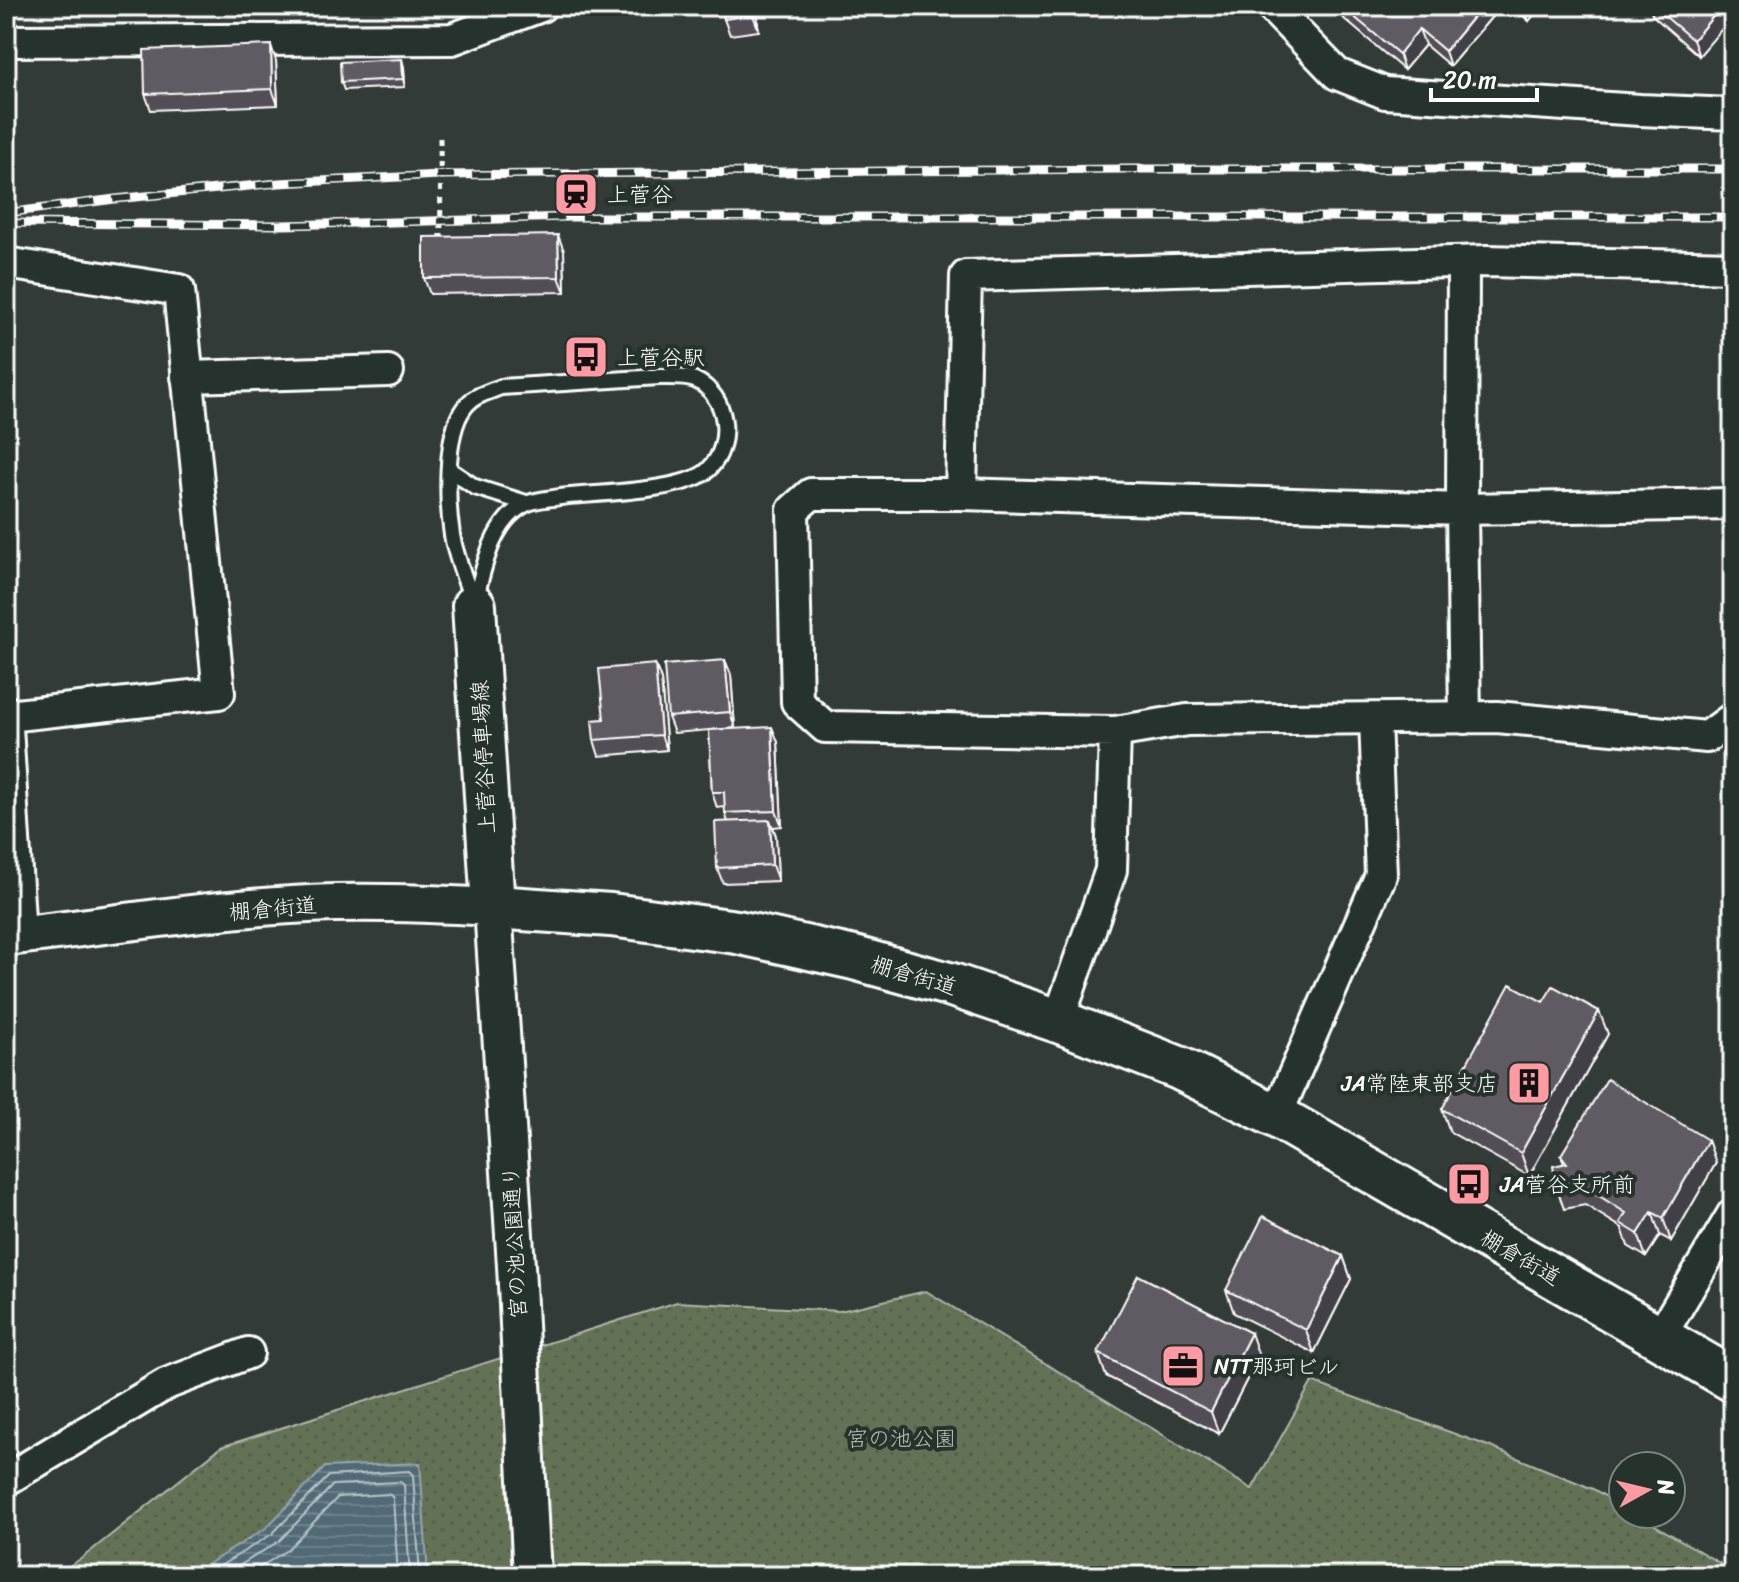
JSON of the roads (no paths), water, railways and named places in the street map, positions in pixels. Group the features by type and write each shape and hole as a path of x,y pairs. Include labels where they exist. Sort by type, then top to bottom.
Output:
{"main road":[{"name":"上菅谷停車場線","path":"474,606 493,907"},
{"name":"棚倉街道","path":"493,907 611,915 737,932 868,961 952,985 1058,1021 1179,1068 1276,1116 1733,1380"}],"street":[{"path":"6,41 452,39 541,6"},
{"path":"1271,6 1337,74 1385,93 1733,114"},
{"path":"961,494 966,276 1463,262 1733,267"},
{"path":"1463,262 1465,718"},
{"path":"6,263 179,290 219,693 6,714 13,936"},
{"path":"187,377 388,371"},
{"path":"1733,504 1462,509 961,494 811,494 793,510 797,702 825,727 1115,732 1187,720 1497,717 1707,737 1733,718"},
{"path":"1276,1116 1381,875 1375,719"},
{"path":"1058,1021 1111,870 1115,732"},
{"name":"棚倉街道","path":"13,936 230,911 332,903 493,907"},
{"name":"宮の池公園通り","path":"493,907 532,1576"},
{"path":"1659,1338 1733,1214"},
{"path":"6,1480 166,1384 248,1353"}],"lane":[{"path":"450,470 475,487 526,503 693,480 709,470 720,452 725,427 721,409 710,390 692,379 659,377 501,387 479,395 464,407 454,429 450,470 453,536 474,606"},
{"path":"474,606 486,560 497,536 508,516 526,503"}],"water":[{"path":"420,1463 428,1576 189,1576 266,1528 325,1467"}],"railway":[{"path":"6,213 279,183 440,175 1127,169 1733,169"},
{"path":"6,223 284,225 569,217 1733,217"}],"place":[{"name":"上菅谷","path":"576,194"},
{"name":"上菅谷駅","path":"586,357"},
{"name":"JA常陸東部支店","path":"1529,1083"},
{"name":"JA菅谷支所前","path":"1469,1184"},
{"name":"NTT那珂ビル","path":"1183,1366"}],"park label":[{"name":"宮の池公園","path":"901,1438"}]}
